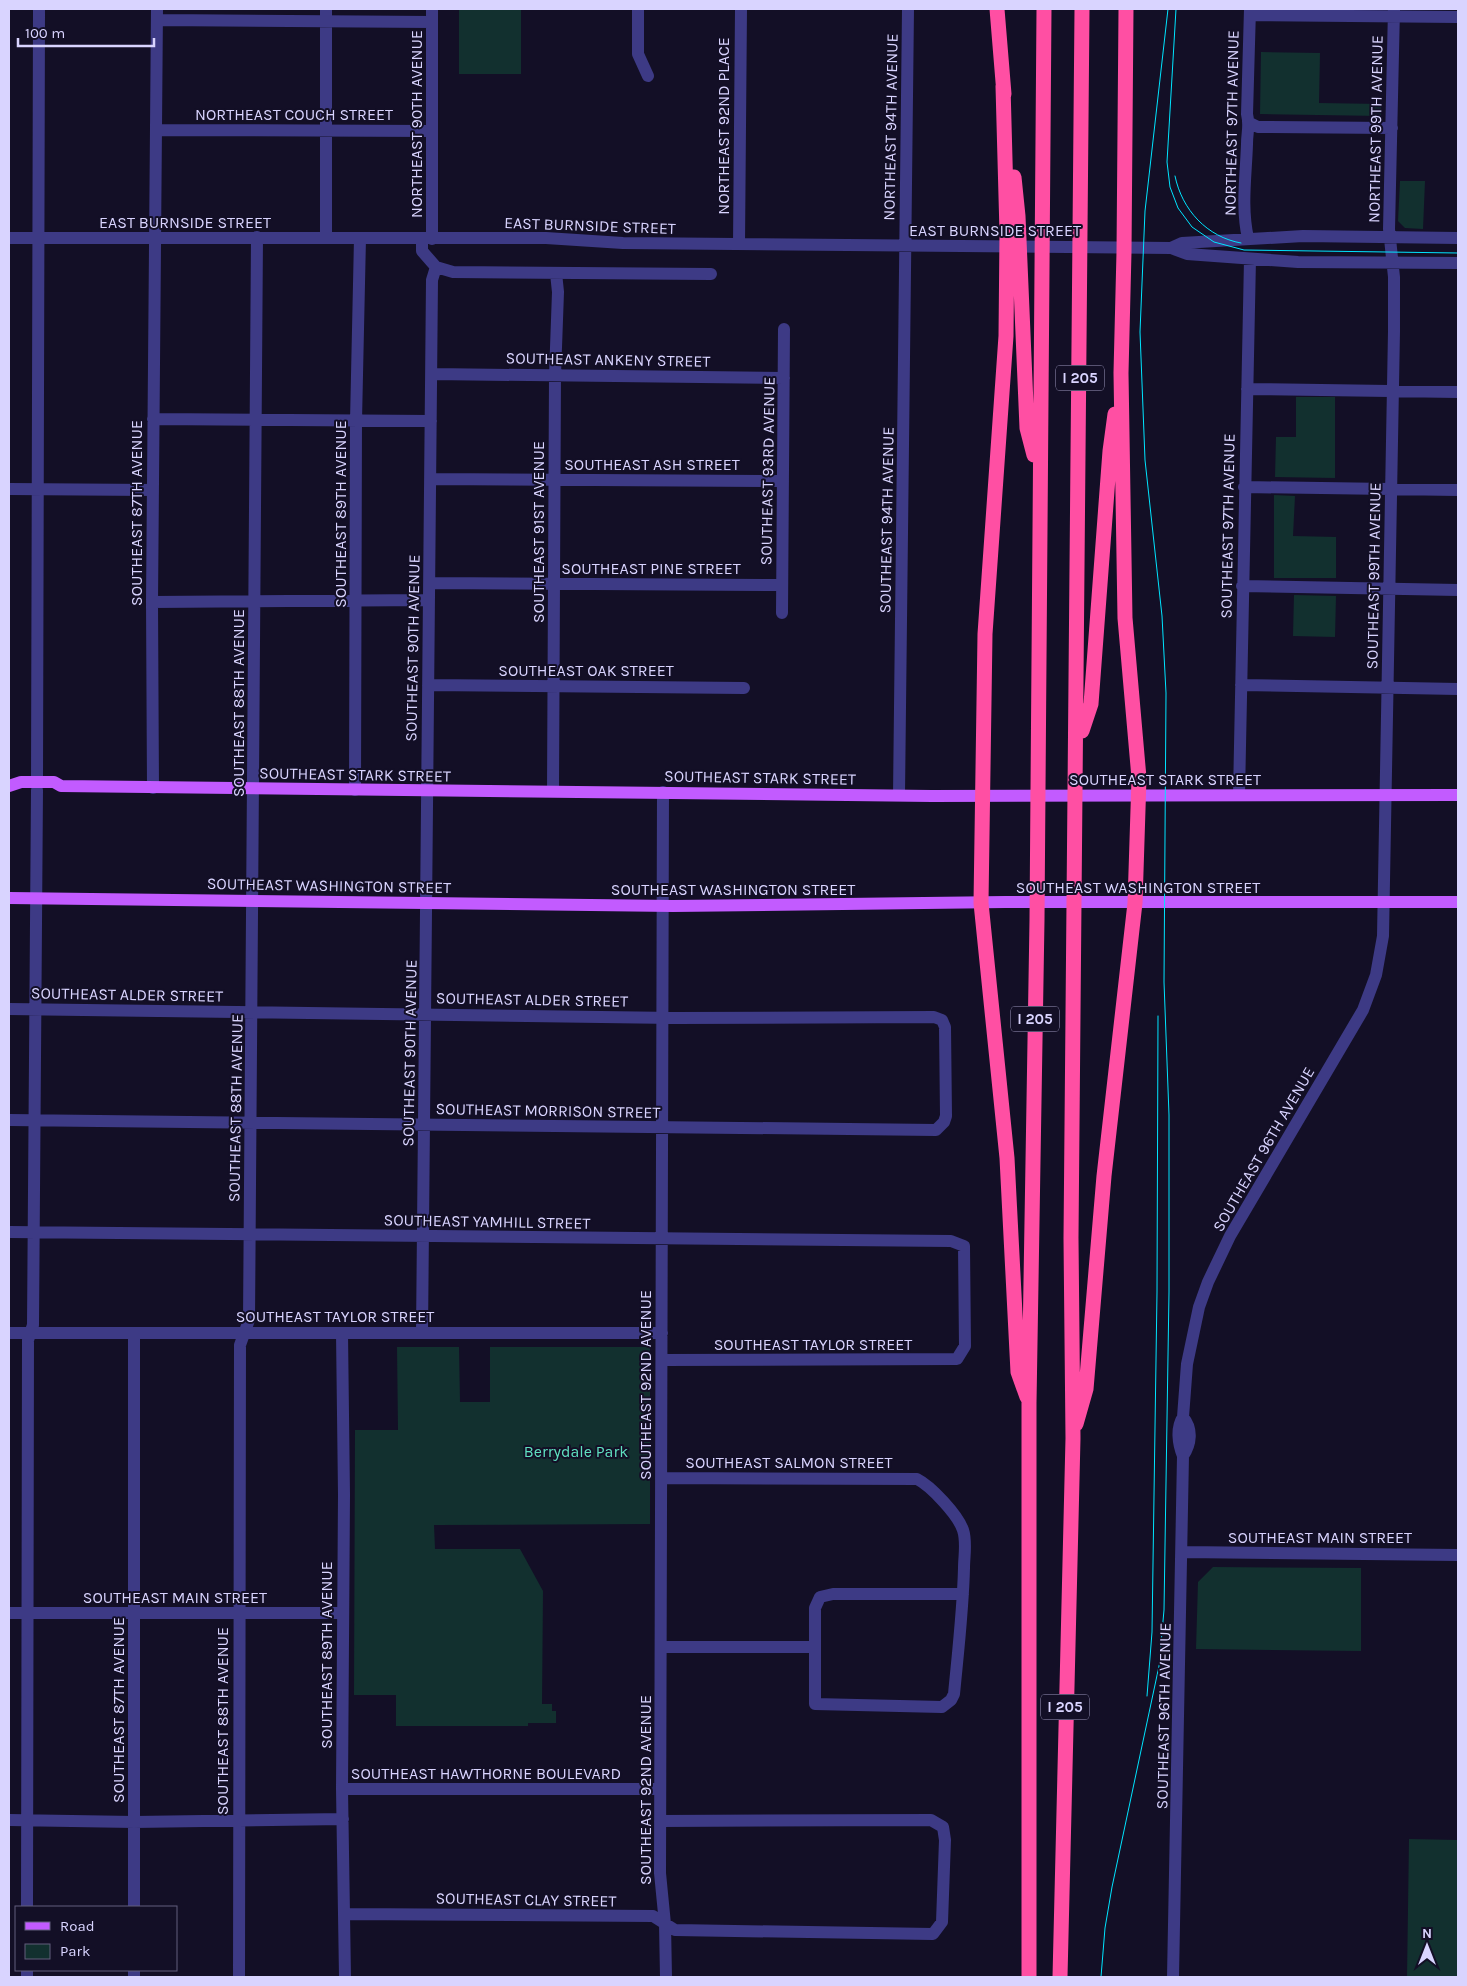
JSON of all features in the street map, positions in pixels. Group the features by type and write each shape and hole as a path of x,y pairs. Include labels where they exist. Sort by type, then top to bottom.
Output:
{"highway":[{"path":"997,9 1003,86 1018,216 1027,428 1039,476"},
{"name":"I 205","path":"1029,1977 1029,1403 1037,911 1044,9"},
{"name":"I 205","path":"1060,1977 1073,1438 1071,1238 1077,746 1082,9"},
{"path":"1073,1438 1086,1389 1104,1176 1143,903 1137,796 1139,778 1126,618 1121,373 1126,9"},
{"path":"1003,86 1007,233 1006,336 999,452 989,563 982,796 982,903 1007,1158 1018,1372 1029,1403"},
{"path":"1077,746 1091,704 1110,451 1121,373"}],"main road":[{"name":"SOUTHEAST STARK STREET","path":"11,786 21,790 37,786 54,790 61,786 1114,797 1158,795 1458,795"},
{"name":"SOUTHEAST WASHINGTON STREET","path":"9,898 662,906 1005,902 1112,904 1458,902"}],"street":[{"path":"27,1906 28,1340 33,1324 37,899 39,9"},
{"name":"NORTHEAST 90TH AVENUE","path":"428,239 432,9"},
{"path":"638,9 638,54 648,76"},
{"name":"NORTHEAST 92ND PLACE","path":"739,244 740,9"},
{"name":"NORTHEAST 94TH AVENUE","path":"905,246 908,9"},
{"path":"1250,12 1394,13 1458,17"},
{"name":"NORTHEAST 97TH AVENUE","path":"1248,238 1245,221 1247,138 1250,123 1247,114 1250,12"},
{"name":"NORTHEAST 99TH AVENUE","path":"1390,243 1394,13"},
{"path":"157,14 326,15 432,22"},
{"name":"SOUTHEAST 87TH AVENUE","path":"153,788 152,490 157,14"},
{"path":"326,15 326,238"},
{"path":"1250,123 1258,127 1392,128"},
{"name":"NORTHEAST COUCH STREET","path":"157,130 431,131"},
{"name":"SOUTHEAST 88TH AVENUE","path":"239,1977 238,1614 240,1345 249,1320 257,237"},
{"name":"EAST BURNSIDE STREET","path":"9,238 546,238 623,243 1171,248 1187,254 1298,262 1458,263"},
{"name":"SOUTHEAST 89TH AVENUE","path":"355,790 356,421 360,238"},
{"name":"EAST BURNSIDE STREET","path":"1171,248 1182,242 1248,238 1390,243 1458,238"},
{"path":"428,239 422,251 436,267 453,272 710,274"},
{"name":"SOUTHEAST 99TH AVENUE","path":"1384,903 1393,391 1393,263 1390,243"},
{"name":"SOUTHEAST 94TH AVENUE","path":"900,795 905,246"},
{"name":"SOUTHEAST 97TH AVENUE","path":"1239,795 1250,258"},
{"name":"SOUTHEAST 90TH AVENUE","path":"422,1333 432,280 436,267"},
{"name":"SOUTHEAST 91ST AVENUE","path":"553,792 555,375 558,292 556,273"},
{"name":"SOUTHEAST 93RD AVENUE","path":"782,613 784,329"},
{"name":"SOUTHEAST ANKENY STREET","path":"432,374 784,378"},
{"path":"1247,389 1458,392"},
{"path":"153,419 431,421"},
{"name":"SOUTHEAST ASH STREET","path":"431,479 783,481"},
{"path":"1244,487 1458,490"},
{"path":"9,489 152,490"},
{"name":"SOUTHEAST PINE STREET","path":"430,583 782,585"},
{"path":"1242,586 1458,590"},
{"path":"152,602 428,600"},
{"name":"SOUTHEAST OAK STREET","path":"428,685 744,688"},
{"path":"1241,685 1458,689"},
{"name":"SOUTHEAST 92ND AVENUE","path":"663,792 660,1881 665,1924 666,1977"},
{"name":"SOUTHEAST 96TH AVENUE","path":"1173,1977 1183,1456 1189,1446 1189,1424 1184,1417 1187,1364 1192,1338 1208,1282 1230,1236 1363,1010 1379,957 1384,903"},
{"name":"SOUTHEAST ALDER STREET","path":"9,1009 934,1017 942,1020 945,1027 946,1116 944,1122 936,1130"},
{"name":"SOUTHEAST MORRISON STREET","path":"9,1120 936,1130"},
{"name":"SOUTHEAST YAMHILL STREET","path":"9,1232 951,1240 964,1246 965,1346 962,1354"},
{"name":"SOUTHEAST TAYLOR STREET","path":"9,1333 662,1333"},
{"name":"SOUTHEAST 87TH AVENUE","path":"134,1333 134,1906"},
{"name":"SOUTHEAST 89TH AVENUE","path":"342,1333 342,1789 345,1977"},
{"name":"SOUTHEAST TAYLOR STREET","path":"662,1360 950,1360 958,1359 962,1354"},
{"name":"SOUTHEAST SALMON STREET","path":"661,1478 917,1479 926,1484 956,1518 963,1529 965,1540 963,1594"},
{"name":"SOUTHEAST MAIN STREET","path":"1182,1552 1458,1555"},
{"path":"833,1594 963,1594 954,1694 946,1705 815,1704 815,1608 820,1597 833,1594"},
{"name":"SOUTHEAST MAIN STREET","path":"9,1613 342,1613"},
{"path":"661,1647 814,1647"},
{"name":"SOUTHEAST HAWTHORNE BOULEVARD","path":"342,1789 660,1789"},
{"path":"9,1820 134,1822 343,1819"},
{"name":"SOUTHEAST CLAY STREET","path":"345,1914 653,1916 675,1930 933,1934 942,1922 943,1826 931,1820 660,1821"}],"green space":[{"path":"459,9 521,9 521,74 459,74"},
{"path":"1261,52 1320,53 1319,103 1381,104 1381,116 1260,114"},
{"path":"1400,181 1425,181 1423,229 1405,228 1398,221"},
{"path":"1296,397 1335,397 1335,478 1275,477 1276,437 1296,437"},
{"path":"1274,495 1295,496 1293,536 1336,537 1336,578 1274,578"},
{"path":"1294,595 1336,596 1335,637 1293,636"},
{"name":"Berrydale Park","path":"397,1347 459,1347 460,1402 490,1402 490,1347 650,1347 650,1524 434,1525 435,1549 520,1549 543,1591 542,1704 552,1704 552,1711 556,1711 556,1723 528,1723 528,1726 396,1726 396,1695 354,1695 355,1430 398,1430"},
{"path":"1213,1567 1361,1568 1361,1651 1196,1649 1198,1582"},
{"path":"1409,1839 1458,1840 1458,1977 1407,1977"}],"tram line":[{"path":"1101,1977 1105,1928 1112,1887 1159,1666 1164,1610 1169,1292 1169,1115 1164,982 1166,693 1162,616 1145,460 1140,332 1145,211 1168,9"},
{"path":"1176,9 1167,162 1170,187 1178,208 1192,227 1214,242 1244,250 1458,253"},
{"path":"1175,176 1183,200 1198,220 1217,235 1241,243"},
{"path":"1147,1696 1152,1632 1157,1292 1158,1016"}]}
